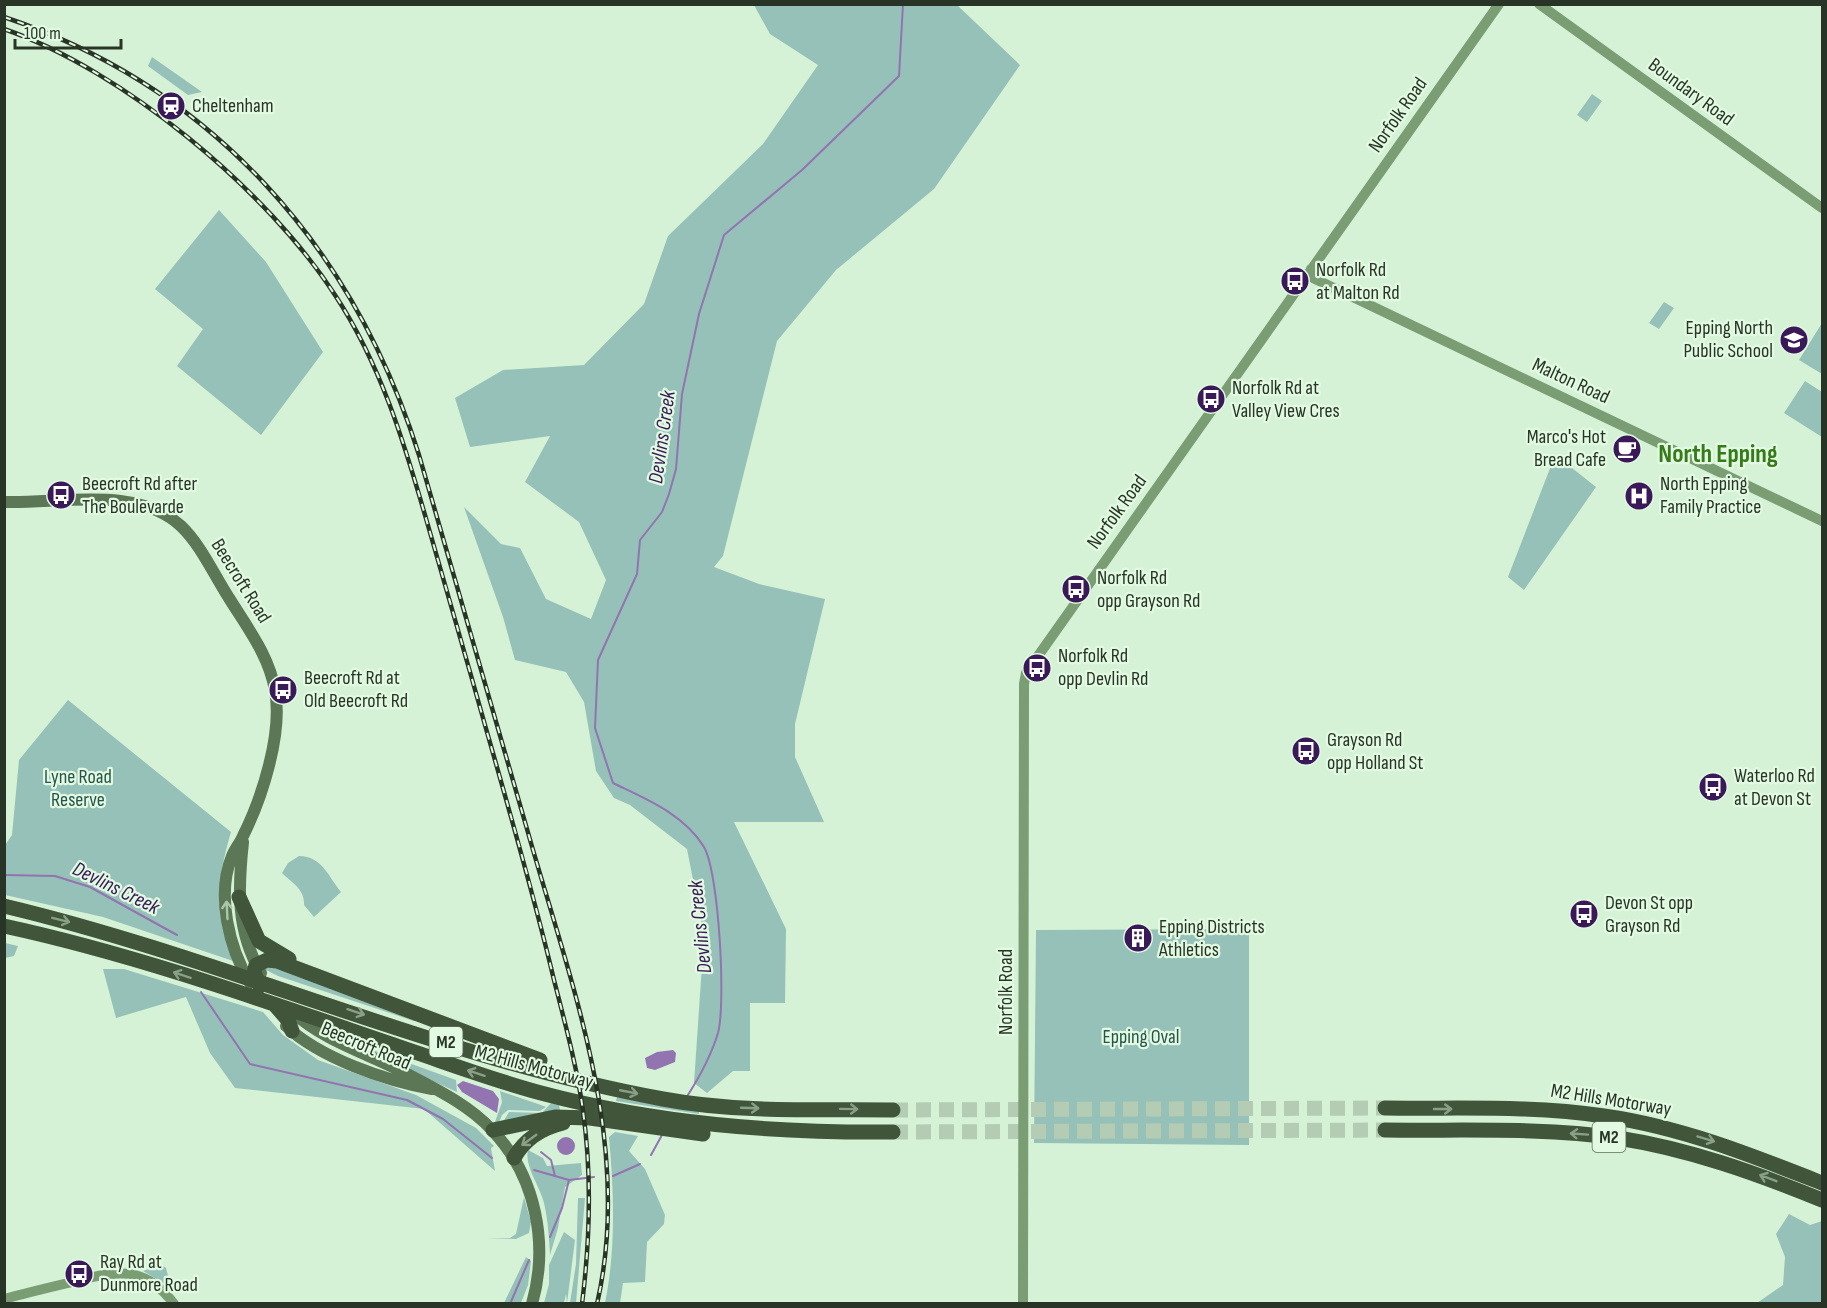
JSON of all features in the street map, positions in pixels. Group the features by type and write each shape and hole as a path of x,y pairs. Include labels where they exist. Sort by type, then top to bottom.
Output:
{"highway":[{"name":"M2","path":"239,897 254,935 264,946 362,992"},
{"name":"M2 Hills Motorway","path":"4,906 147,944 464,1048 594,1085 664,1100 695,1104 753,1108 893,1110"},
{"name":"M2 Hills Motorway","path":"4,926 101,950 532,1090 645,1121 769,1137 807,1133 893,1132"},
{"name":"M2","path":"256,965 267,960 277,961 569,1069 594,1085"},
{"path":"256,965 254,973 258,984 285,1022"},
{"name":"M2 Hills Motorway","path":"1385,1108 1523,1109 1605,1116 1649,1124 1718,1143 1822,1183"},
{"path":"493,1130 555,1117 645,1121"},
{"path":"514,1158 520,1146 548,1128 590,1118"},
{"name":"M2 Hills Motorway","path":"1385,1130 1540,1132 1617,1138 1714,1160 1822,1200"}],"main road":[{"name":"Beecroft Road","path":"4,502 104,500 139,503 170,517 190,537 259,648 271,674 276,692 277,721 274,743 244,834 232,856 227,880 227,919 240,963 255,991 285,1022 333,1056 411,1086 432,1089"},
{"name":"Beecroft Road","path":"244,834 239,897 243,930 256,965 285,1006 310,1027 331,1040 414,1077 464,1106 493,1130 514,1158 530,1192 539,1233 540,1262 532,1304"}],"street":[{"name":"Norfolk Road","path":"1023,1304 1024,678 1031,663 1499,4"},
{"name":"Boundary Road","path":"1539,4 1822,207"},
{"name":"Malton Road","path":"1311,269 1313,278 1822,521"},
{"path":"4,1299 105,1274 124,1272 149,1280 164,1290 174,1304"}],"green space":[{"path":"754,5 957,5 1020,65 934,189 836,270 777,341 723,556 714,567 759,584 825,599 795,724 795,757 824,822 734,822 786,929 785,1003 750,1003 750,1071 733,1071 707,1093 694,1083 704,936 687,849 630,805 614,798 596,771 584,702 566,672 515,660 503,617 464,507 501,544 520,548 546,599 591,619 606,580 579,522 525,482 550,436 470,447 455,398 503,370 584,365 644,304 668,236 763,144 818,65 770,34"},
{"path":"152,57 202,92 188,95 148,66"},
{"path":"1592,94 1602,101 1587,122 1577,115"},
{"path":"219,210 266,262 323,352 261,435 177,366 203,329 155,289"},
{"path":"1664,302 1674,308 1659,329 1649,323"},
{"path":"1822,323 1822,374 1799,360"},
{"path":"1793,332 1801,337 1792,350 1784,345"},
{"path":"1805,381 1822,392 1822,437 1784,413"},
{"path":"1554,458 1567,464 1596,487 1524,590 1508,577"},
{"name":"Lyne Road Reserve","path":"68,700 231,832 222,868 220,896 221,911 233,961 103,917 5,895 5,845 12,835 19,760"},
{"path":"299,856 319,863 341,892 314,917 304,905 300,890 282,873 288,863"},
{"name":"Epping Oval","path":"1249,929 1249,1145 1034,1143 1036,930"},
{"path":"5,943 18,946 14,956 5,958"},
{"path":"268,965 418,1020 414,1021 278,976 264,969"},
{"path":"103,969 124,969 263,1012 283,1035 318,1060 416,1095 476,1128 494,1146 491,1148 495,1171 424,1109 235,1088 210,1053 186,997 116,1018"},
{"path":"331,1035 456,1080 457,1092"},
{"path":"500,1091 546,1107 540,1111 508,1110 502,1115 498,1125 495,1122 502,1102"},
{"path":"617,1097 699,1111 699,1114 616,1101"},
{"path":"551,1103 559,1105 560,1110 503,1122 509,1112 542,1113"},
{"path":"615,1132 638,1136 629,1151 645,1169 665,1215 664,1224 647,1242 645,1282 623,1283 620,1303 605,1303 609,1283 613,1220 609,1137"},
{"path":"528,1150 543,1158 547,1166 581,1163 582,1175 565,1187 558,1228 550,1255 545,1209 528,1163"},
{"path":"524,1197 531,1222 529,1233 516,1239 487,1238 510,1238 516,1234"},
{"path":"578,1198 585,1198 576,1303 570,1303 576,1264"},
{"path":"1789,1214 1810,1225 1822,1221 1822,1303 1757,1303 1783,1285 1785,1257 1776,1234"},
{"path":"564,1232 575,1240 567,1303 566,1294 564,1303 544,1303 549,1284 549,1265"},
{"path":"526,1257 531,1261 528,1285 521,1303 504,1303"},
{"path":"161,1264 166,1268 171,1288 143,1271"}],"shaded area":[{"path":"673,1050 676,1053 675,1062 655,1070 647,1068 645,1058 657,1052"},
{"path":"463,1081 493,1091 499,1099 497,1113 462,1092 457,1085"},
{"path":"566,1137 572,1140 575,1146 572,1152 566,1155 560,1152 557,1146 560,1140"}],"waterway":[{"name":"Devlins Creek","path":"686,1098 700,1075 718,1033 721,968 714,883 704,847 686,825 663,809 613,783 595,728 598,660 637,574 640,540 662,512 669,494 676,469 682,394 699,314 724,235 802,170 899,76 903,4"},
{"name":"Devlins Creek","path":"4,875 55,876 90,887 177,935"},
{"name":"Devlins Creek","path":"201,992 250,1064 407,1100 443,1119 492,1158"},
{"name":"Devlins Creek","path":"651,1155 662,1135"},
{"path":"541,1152 551,1160 555,1176"},
{"name":"Devlins Creek","path":"613,1176 640,1164"},
{"name":"Devlins Creek","path":"534,1170 569,1180 594,1177"},
{"path":"550,1237 562,1208 569,1180"},
{"path":"510,1304 529,1260"}],"tunnel":[{"path":"893,1110 1385,1108"},
{"path":"893,1132 1385,1130"}],"railway":[{"path":"4,17 79,47 148,86 210,132 266,185 314,244 356,309 391,380 419,455 578,1004 592,1063 602,1123 608,1183 606,1244 597,1304"},
{"path":"4,29 50,48 96,73 143,103 189,138 232,176 271,215 306,255 335,295 366,349 400,433 461,639 525,867 574,1062 586,1135 589,1183 587,1256 582,1304"}],"place":[{"name":"Cheltenham","path":"171,106"},
{"name":"Norfolk Rd at Malton Rd","path":"1295,281"},
{"name":"Epping North Public School","path":"1794,340"},
{"name":"Norfolk Rd at Valley View Cres","path":"1211,399"},
{"name":"Marco's Hot Bread Cafe","path":"1627,449"},
{"name":"Beecroft Rd after The Boulevarde","path":"61,495"},
{"name":"North Epping Family Practice","path":"1639,496"},
{"name":"Norfolk Rd opp Grayson Rd","path":"1076,589"},
{"name":"Norfolk Rd opp Devlin Rd","path":"1037,668"},
{"name":"Beecroft Rd at Old Beecroft Rd","path":"283,690"},
{"name":"Grayson Rd opp Holland St","path":"1306,751"},
{"name":"Waterloo Rd at Devon St","path":"1713,787"},
{"name":"Devon St opp Grayson Rd","path":"1584,914"},
{"name":"Epping Districts Athletics","path":"1138,938"},
{"name":"Ray Rd at Dunmore Road","path":"79,1274"}],"district":[{"name":"North Epping","path":"1718,454"}]}
